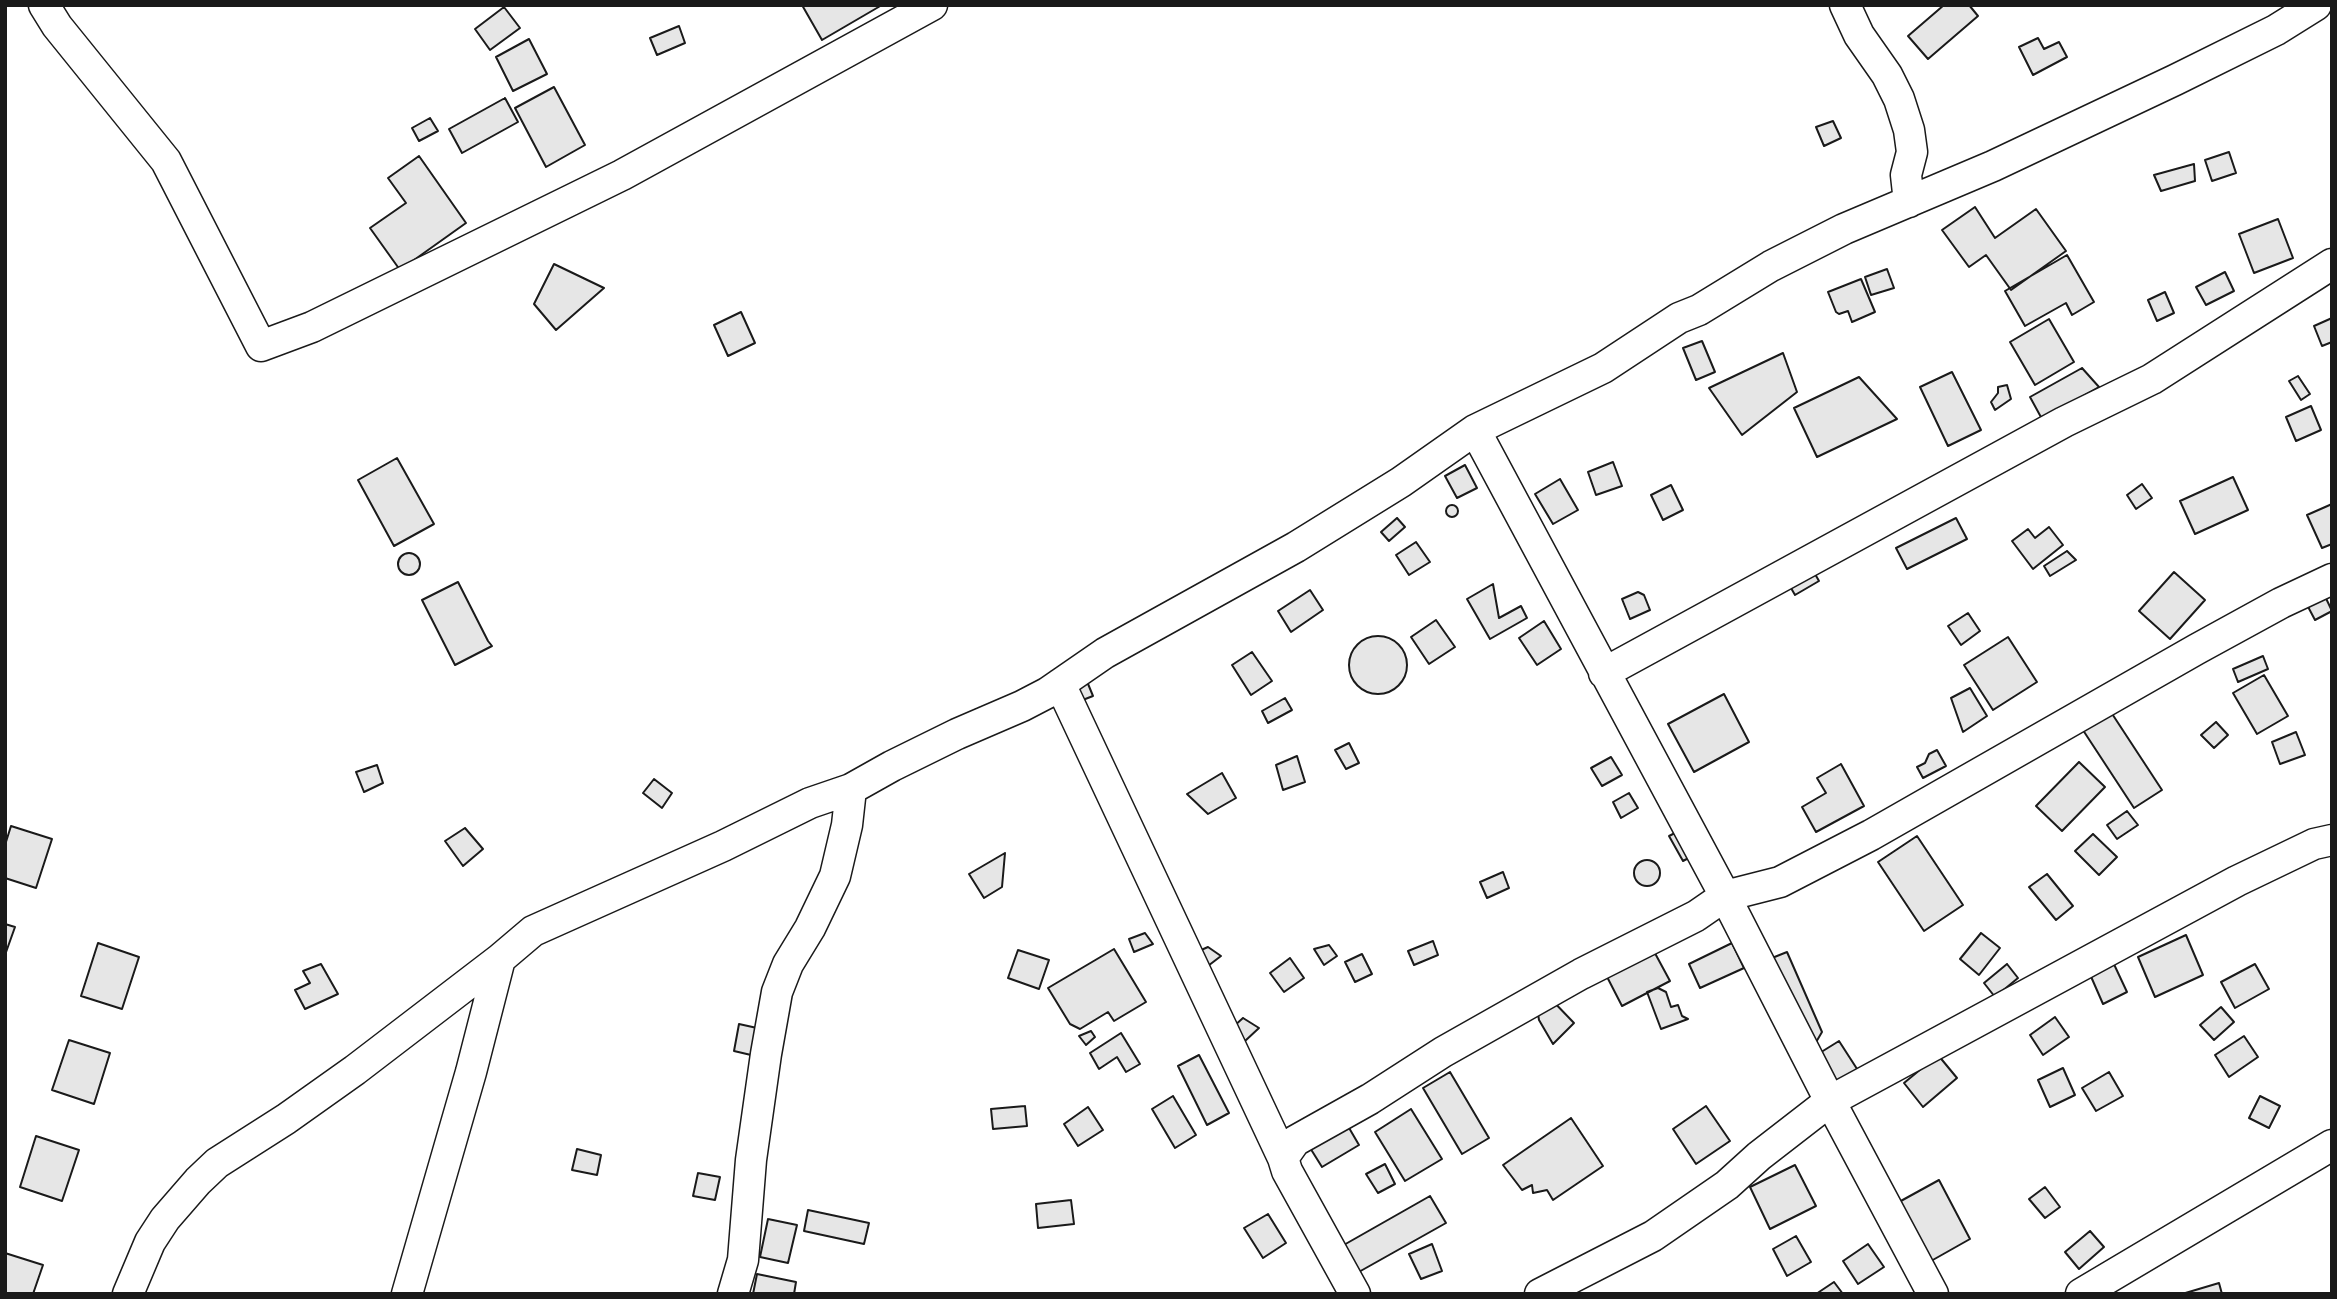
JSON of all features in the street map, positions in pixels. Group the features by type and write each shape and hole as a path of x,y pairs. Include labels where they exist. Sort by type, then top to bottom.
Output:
{"street":[{"path":"44,5 57,26 166,161 261,346 312,327 622,175 932,5"},
{"path":"1845,5 1859,34 1887,75 1899,99 1912,145 1905,183 1909,202"},
{"path":"128,1294 150,1242 164,1219 217,1163 306,1105 500,959 533,931 673,869 810,803 851,789 957,734 1022,706 1105,653 1296,547 1401,482 1475,430 1603,368 1679,318 1699,310 1771,266 1844,229 1993,166 2175,80 2276,30 2316,5"},
{"path":"1604,673 2052,429 2152,379 2332,264"},
{"path":"1475,430 1725,896 1933,1294"},
{"path":"1283,1158 1295,1141 1370,1099 1443,1052 1581,974 1696,916 1725,896 1780,882 1871,835 2197,649 2281,603 2332,579"},
{"path":"1060,684 1287,1171 1355,1294"},
{"path":"733,1294 743,1260 751,1160 777,992 788,964 810,928 835,876 847,825 851,789"},
{"path":"1540,1294 1653,1236 1727,1185 1759,1156 1830,1101 2237,881 2315,844 2332,840"},
{"path":"407,1294 471,1072 500,959"},
{"path":"2081,1294 2291,1172 2332,1145"}],"building":[{"path":"802,5 882,5 822,40"},
{"path":"1944,5 1969,5 1978,16 1928,59 1908,36"},
{"path":"504,7 520,28 490,50 475,29"},
{"path":"679,26 685,43 657,55 650,38"},
{"path":"2038,38 2044,49 2059,42 2067,57 2033,75 2019,47"},
{"path":"529,39 547,74 513,91 496,57"},
{"path":"554,87 585,145 546,167 515,108"},
{"path":"505,98 518,122 462,153 449,129"},
{"path":"430,118 438,131 419,141 412,128"},
{"path":"1833,121 1841,138 1824,146 1816,127"},
{"path":"2229,152 2236,173 2212,181 2205,160"},
{"path":"419,156 466,223 400,270 370,228 406,203 388,178"},
{"path":"2194,164 2195,181 2161,191 2154,175"},
{"path":"1975,207 1995,238 2036,209 2066,251 2011,290 1986,255 1969,267 1942,230"},
{"path":"2278,219 2293,258 2254,273 2239,234"},
{"path":"2067,255 2094,302 2072,315 2066,303 2025,326 2005,291"},
{"path":"554,264 604,288 556,330 534,304"},
{"path":"1887,269 1894,288 1871,295 1865,277"},
{"path":"2225,272 2234,291 2206,305 2196,287"},
{"path":"1861,279 1875,312 1852,322 1848,311 1839,314 1836,312 1828,292"},
{"path":"2165,292 2174,313 2157,321 2148,300"},
{"path":"741,312 755,343 728,356 714,325"},
{"path":"2332,318 2332,342 2322,346 2314,326"},
{"path":"2049,319 2074,362 2035,385 2010,342"},
{"path":"1702,341 1715,372 1696,380 1683,348"},
{"path":"1783,353 1797,392 1742,435 1709,388"},
{"path":"2082,368 2099,387 2042,419 2030,397"},
{"path":"1952,372 1981,430 1948,446 1920,387"},
{"path":"2298,376 2310,394 2301,400 2289,381"},
{"path":"1859,377 1897,419 1817,457 1794,408"},
{"path":"2007,385 2011,399 1995,410 1991,402 1998,393 1998,387"},
{"path":"2311,406 2321,430 2296,441 2286,417"},
{"path":"397,458 434,524 394,546 358,480"},
{"path":"1613,462 1622,486 1596,495 1588,472"},
{"path":"1465,465 1477,488 1457,498 1445,476"},
{"path":"2233,477 2248,510 2195,534 2180,501"},
{"path":"1560,479 1578,510 1553,524 1535,494"},
{"path":"2142,484 2152,498 2136,509 2127,495"},
{"path":"1671,485 1683,510 1663,520 1651,495"},
{"path":"2332,504 2332,544 2322,548 2307,515"},
{"path":"1447,506 1457,506 1457,516 1447,516"},
{"path":"1397,518 1405,527 1389,541 1381,532"},
{"path":"1956,518 1967,539 1907,569 1896,548"},
{"path":"2049,527 2063,545 2033,569 2012,541 2028,529 2035,538"},
{"path":"1416,542 1430,562 1409,575 1396,555"},
{"path":"2067,551 2076,560 2050,576 2044,566"},
{"path":"409,553 417,556 420,564 417,572 409,575 401,572 398,564 401,556"},
{"path":"1811,567 1819,581 1795,595 1787,581"},
{"path":"2174,572 2205,600 2170,639 2139,611"},
{"path":"458,582 492,646 455,665 422,600"},
{"path":"1493,584 1499,618 1521,606 1527,618 1490,639 1467,599"},
{"path":"1310,590 1323,610 1291,632 1278,611"},
{"path":"1638,592 1644,595 1650,610 1630,619 1622,599"},
{"path":"2323,592 2332,611 2315,620 2305,601"},
{"path":"1968,613 1980,631 1961,645 1948,626"},
{"path":"1436,620 1455,647 1429,664 1411,637"},
{"path":"1544,621 1561,649 1537,665 1519,638"},
{"path":"1378,636 1394,641 1402,649 1407,665 1402,681 1394,689 1378,694 1362,689 1354,681 1349,665 1354,649 1362,641"},
{"path":"2008,637 2037,682 1993,710 1964,665"},
{"path":"1252,652 1272,681 1251,695 1232,665"},
{"path":"2263,656 2268,669 2238,682 2233,669"},
{"path":"2264,675 2288,716 2257,734 2233,693"},
{"path":"1086,679 1093,696 1075,703 1069,690"},
{"path":"1970,688 1987,716 1963,732 1951,698"},
{"path":"1724,694 1749,742 1694,772 1668,724"},
{"path":"1285,698 1292,710 1268,723 1262,711"},
{"path":"2105,703 2162,790 2134,808 2077,721"},
{"path":"2216,722 2228,735 2214,748 2201,735"},
{"path":"2296,732 2305,755 2280,764 2272,742"},
{"path":"1349,743 1359,763 1346,769 1335,750"},
{"path":"1937,750 1946,766 1923,778 1917,767 1925,763 1929,754"},
{"path":"1297,756 1305,782 1283,790 1276,765"},
{"path":"1611,757 1622,775 1602,786 1591,768"},
{"path":"2079,762 2105,787 2062,831 2036,806"},
{"path":"1841,764 1864,806 1816,832 1802,807 1826,793 1817,778"},
{"path":"377,765 383,783 364,792 356,772"},
{"path":"1222,773 1236,798 1208,814 1187,794"},
{"path":"654,779 672,793 662,808 643,793"},
{"path":"1629,793 1638,808 1621,818 1613,802"},
{"path":"2127,811 2138,825 2117,839 2107,825"},
{"path":"11,826 52,839 36,888 5,878 5,845"},
{"path":"465,828 483,849 463,866 445,841"},
{"path":"1683,829 1696,854 1683,861 1669,836"},
{"path":"2093,834 2117,857 2099,875 2075,851"},
{"path":"1917,836 1963,905 1924,931 1878,862"},
{"path":"1005,853 1002,887 984,898 969,874"},
{"path":"1647,860 1656,864 1660,873 1656,882 1647,886 1638,882 1634,873 1638,864"},
{"path":"1503,872 1509,888 1487,898 1480,882"},
{"path":"2047,874 2073,906 2056,920 2029,887"},
{"path":"5,924 15,927 5,955"},
{"path":"1145,933 1153,944 1134,952 1129,939"},
{"path":"1981,933 2000,948 1979,975 1960,959"},
{"path":"2186,935 2203,975 2155,997 2138,957"},
{"path":"1433,941 1438,955 1414,965 1408,951"},
{"path":"98,943 139,957 122,1009 81,996"},
{"path":"1732,943 1744,968 1700,988 1689,964"},
{"path":"1650,944 1670,981 1622,1006 1603,969"},
{"path":"1329,945 1337,956 1324,965 1314,949"},
{"path":"1208,947 1221,956 1204,969 1192,954"},
{"path":"1114,949 1146,1002 1114,1021 1108,1012 1080,1029 1070,1024 1048,988"},
{"path":"1018,950 1049,960 1039,989 1008,978"},
{"path":"1787,952 1822,1032 1812,1049 1772,958"},
{"path":"1362,954 1372,974 1355,982 1345,962"},
{"path":"1290,958 1304,978 1284,992 1270,973"},
{"path":"2112,960 2127,992 2103,1004 2089,972"},
{"path":"321,964 338,994 305,1009 295,990 310,983 303,971"},
{"path":"2007,964 2018,978 1995,997 1984,983"},
{"path":"2255,964 2269,989 2235,1008 2221,982"},
{"path":"1658,988 1666,992 1671,1007 1678,1005 1682,1016 1688,1019 1661,1029 1647,992"},
{"path":"1549,997 1574,1023 1553,1044 1539,1020 1537,1008"},
{"path":"2221,1007 2234,1022 2214,1040 2200,1025"},
{"path":"2055,1017 2069,1037 2043,1055 2030,1035"},
{"path":"1243,1018 1259,1028 1245,1041 1233,1027"},
{"path":"739,1024 757,1028 751,1055 734,1051"},
{"path":"1091,1031 1095,1037 1086,1045 1079,1036"},
{"path":"1121,1033 1140,1064 1126,1072 1117,1057 1099,1069 1090,1053"},
{"path":"2244,1036 2258,1057 2229,1077 2215,1055"},
{"path":"69,1040 110,1053 94,1104 52,1090"},
{"path":"1839,1041 1859,1072 1829,1091 1810,1059"},
{"path":"1199,1055 1229,1113 1207,1125 1178,1066"},
{"path":"1938,1055 1957,1078 1923,1107 1904,1083"},
{"path":"2063,1068 2075,1095 2050,1107 2038,1080"},
{"path":"1450,1072 1489,1138 1462,1154 1423,1088"},
{"path":"2109,1072 2123,1096 2096,1111 2082,1088"},
{"path":"1173,1096 1196,1135 1175,1148 1152,1109"},
{"path":"2260,1096 2280,1106 2269,1128 2249,1118"},
{"path":"1025,1106 1027,1126 993,1129 991,1109"},
{"path":"1706,1106 1730,1141 1696,1164 1673,1129"},
{"path":"1088,1107 1103,1130 1078,1146 1064,1124"},
{"path":"1411,1109 1442,1159 1405,1181 1375,1132"},
{"path":"1571,1118 1603,1166 1553,1200 1547,1190 1533,1193 1532,1185 1522,1190 1503,1165"},
{"path":"1345,1121 1359,1145 1322,1167 1307,1143"},
{"path":"36,1136 79,1150 62,1201 20,1187"},
{"path":"577,1149 601,1155 597,1175 572,1170"},
{"path":"1385,1164 1395,1184 1378,1193 1366,1174"},
{"path":"1795,1165 1816,1206 1770,1229 1750,1187"},
{"path":"698,1173 720,1177 715,1200 693,1196"},
{"path":"1939,1180 1970,1239 1931,1261 1899,1202"},
{"path":"2045,1187 2060,1207 2045,1218 2029,1199"},
{"path":"1430,1196 1446,1223 1357,1273 1342,1246"},
{"path":"1071,1200 1074,1224 1038,1228 1036,1204"},
{"path":"808,1210 869,1223 864,1244 804,1231"},
{"path":"1268,1214 1286,1243 1263,1258 1244,1228"},
{"path":"768,1219 797,1225 788,1263 760,1257"},
{"path":"2090,1231 2104,1247 2079,1269 2065,1252"},
{"path":"1796,1236 1811,1262 1787,1276 1773,1249"},
{"path":"1432,1244 1442,1271 1421,1279 1409,1254"},
{"path":"1868,1244 1884,1267 1858,1284 1843,1261"},
{"path":"5,1253 43,1265 33,1294 5,1294"},
{"path":"757,1274 796,1282 794,1294 753,1294"},
{"path":"1834,1282 1843,1294 1816,1294"},
{"path":"2219,1283 2222,1294 2182,1294"}]}
